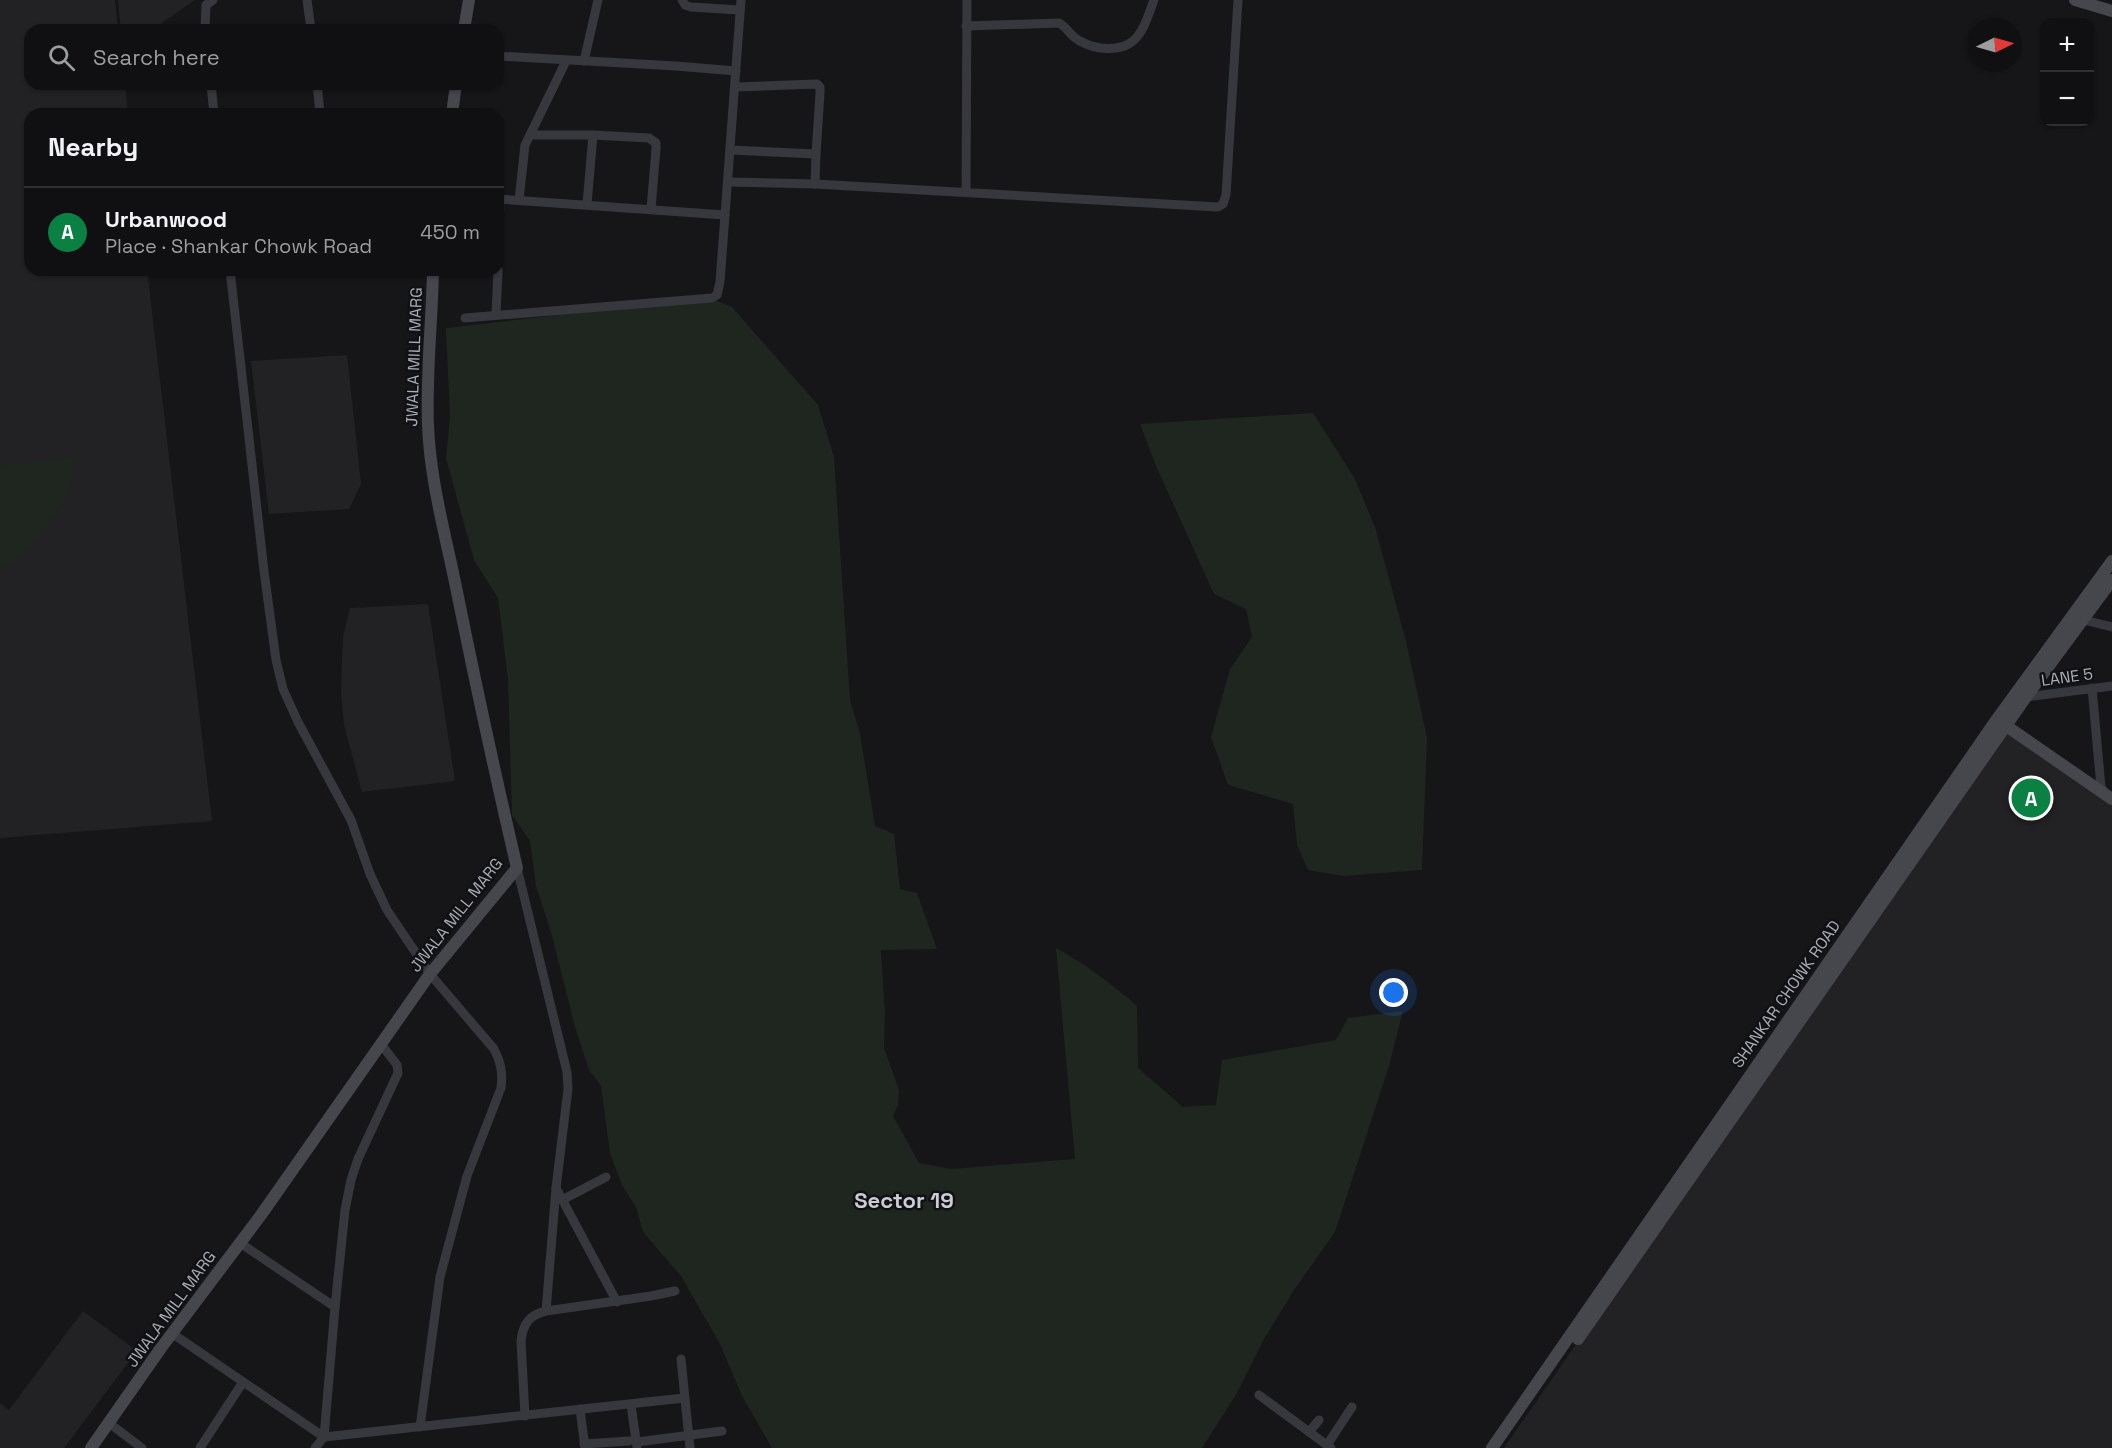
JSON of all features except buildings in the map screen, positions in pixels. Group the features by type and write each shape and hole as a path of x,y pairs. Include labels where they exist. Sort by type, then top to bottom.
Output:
{"main road":[{"path":"465,24 469,0"},
{"path":"2075,0 2112,11"},
{"path":"453,108 455,90"},
{"name":"JWALA MILL MARG","path":"91,1448 161,1348 240,1243 430,974 517,868 476,688 431,464 428,371 433,276"},
{"name":"SHANKAR CHOWK ROAD","path":"1492,1448 1997,719 2112,561"},
{"name":"SHANKAR CHOWK ROAD","path":"1501,1448 2008,727 2026,697 2112,580"},
{"path":"1997,719 2109,797"}],"street":[{"path":"205,24 206,5 213,0"},
{"path":"307,0 310,24"},
{"path":"585,61 598,0"},
{"path":"682,0 685,5 691,7 740,10"},
{"path":"465,318 712,298 717,295 720,289 729,182 741,0"},
{"path":"966,192 967,0"},
{"path":"966,26 1059,23 1081,42 1108,49 1133,42 1154,0"},
{"path":"729,182 815,184 1218,207 1223,204 1226,184 1238,0"},
{"path":"504,56 736,71"},
{"path":"519,200 525,145 566,61"},
{"path":"735,87 817,84 820,87 815,184"},
{"path":"212,90 213,108"},
{"path":"317,90 319,108"},
{"path":"530,135 593,135 653,140 656,149 651,209"},
{"path":"587,204 593,135"},
{"path":"730,150 816,154"},
{"path":"504,199 725,215"},
{"path":"231,276 264,571 276,660 284,689 298,722 351,820 370,874 387,910 430,974 494,1049 501,1061 503,1075 501,1089 466,1176 440,1277 420,1427"},
{"path":"496,315 498,276"},
{"path":"2084,620 2112,627"},
{"name":"LANE 5","path":"2026,697 2112,686"},
{"path":"2092,688 2101,787 2109,797"},
{"path":"517,868 567,1072 568,1089 556,1188 546,1311"},
{"path":"315,1448 324,1437 345,1210 351,1180 358,1159 398,1073 397,1065 381,1044"},
{"path":"562,1200 606,1177"},
{"path":"556,1188 617,1302"},
{"path":"240,1243 335,1307"},
{"path":"525,1416 521,1341 522,1330 527,1320 537,1313 546,1311 617,1302 675,1291"},
{"path":"173,1334 324,1437 684,1398"},
{"path":"681,1359 690,1448"},
{"path":"200,1448 243,1382"},
{"path":"1259,1395 1329,1447 1352,1407"},
{"path":"631,1405 634,1444"},
{"path":"580,1409 584,1446 634,1444 689,1434 722,1431"},
{"path":"1309,1432 1318,1420"},
{"path":"109,1423 142,1448"}],"shaded area":[{"path":"0,0 115,0 117,24 24,24 24,90 126,90 127,108 24,108 24,276 148,276 212,821 0,838"},
{"path":"118,0 195,0 161,24 120,24"},
{"path":"717,301 732,307 818,405 834,457 850,700 860,734 875,826 894,834 900,889 917,893 937,949 881,950 885,1013 884,1048 899,1090 898,1105 893,1116 919,1163 951,1169 1075,1159 1056,948 1098,974 1137,1006 1138,1068 1183,1107 1216,1105 1222,1060 1336,1040 1348,1018 1403,1011 1389,1066 1335,1232 1294,1290 1264,1339 1237,1393 1202,1448 772,1448 742,1396 720,1344 681,1276 643,1232 636,1207 622,1185 610,1153 601,1086 589,1070 575,1027 551,932 536,886 530,841 512,815 508,680 498,598 474,560 446,458 450,417 446,328 585,312"},
{"path":"347,355 361,484 349,509 269,514 251,361"},
{"path":"1313,413 1354,477 1375,527 1406,641 1427,738 1422,870 1343,876 1308,870 1297,845 1293,804 1228,785 1211,737 1230,669 1252,637 1246,609 1214,594 1156,466 1140,424"},
{"path":"76,456 67,492 53,516 18,558 0,567 0,466"},
{"path":"428,604 455,781 362,792 344,725 341,692 343,637 350,608"},
{"path":"2005,727 2112,805 2112,1448 1504,1448"},
{"path":"83,1311 137,1351 64,1448 0,1448 0,1403 9,1410"}],"place":[{"name":"Urbanwood","path":"2031,798"}],"district":[{"name":"Sector 19","path":"904,1200"}]}
